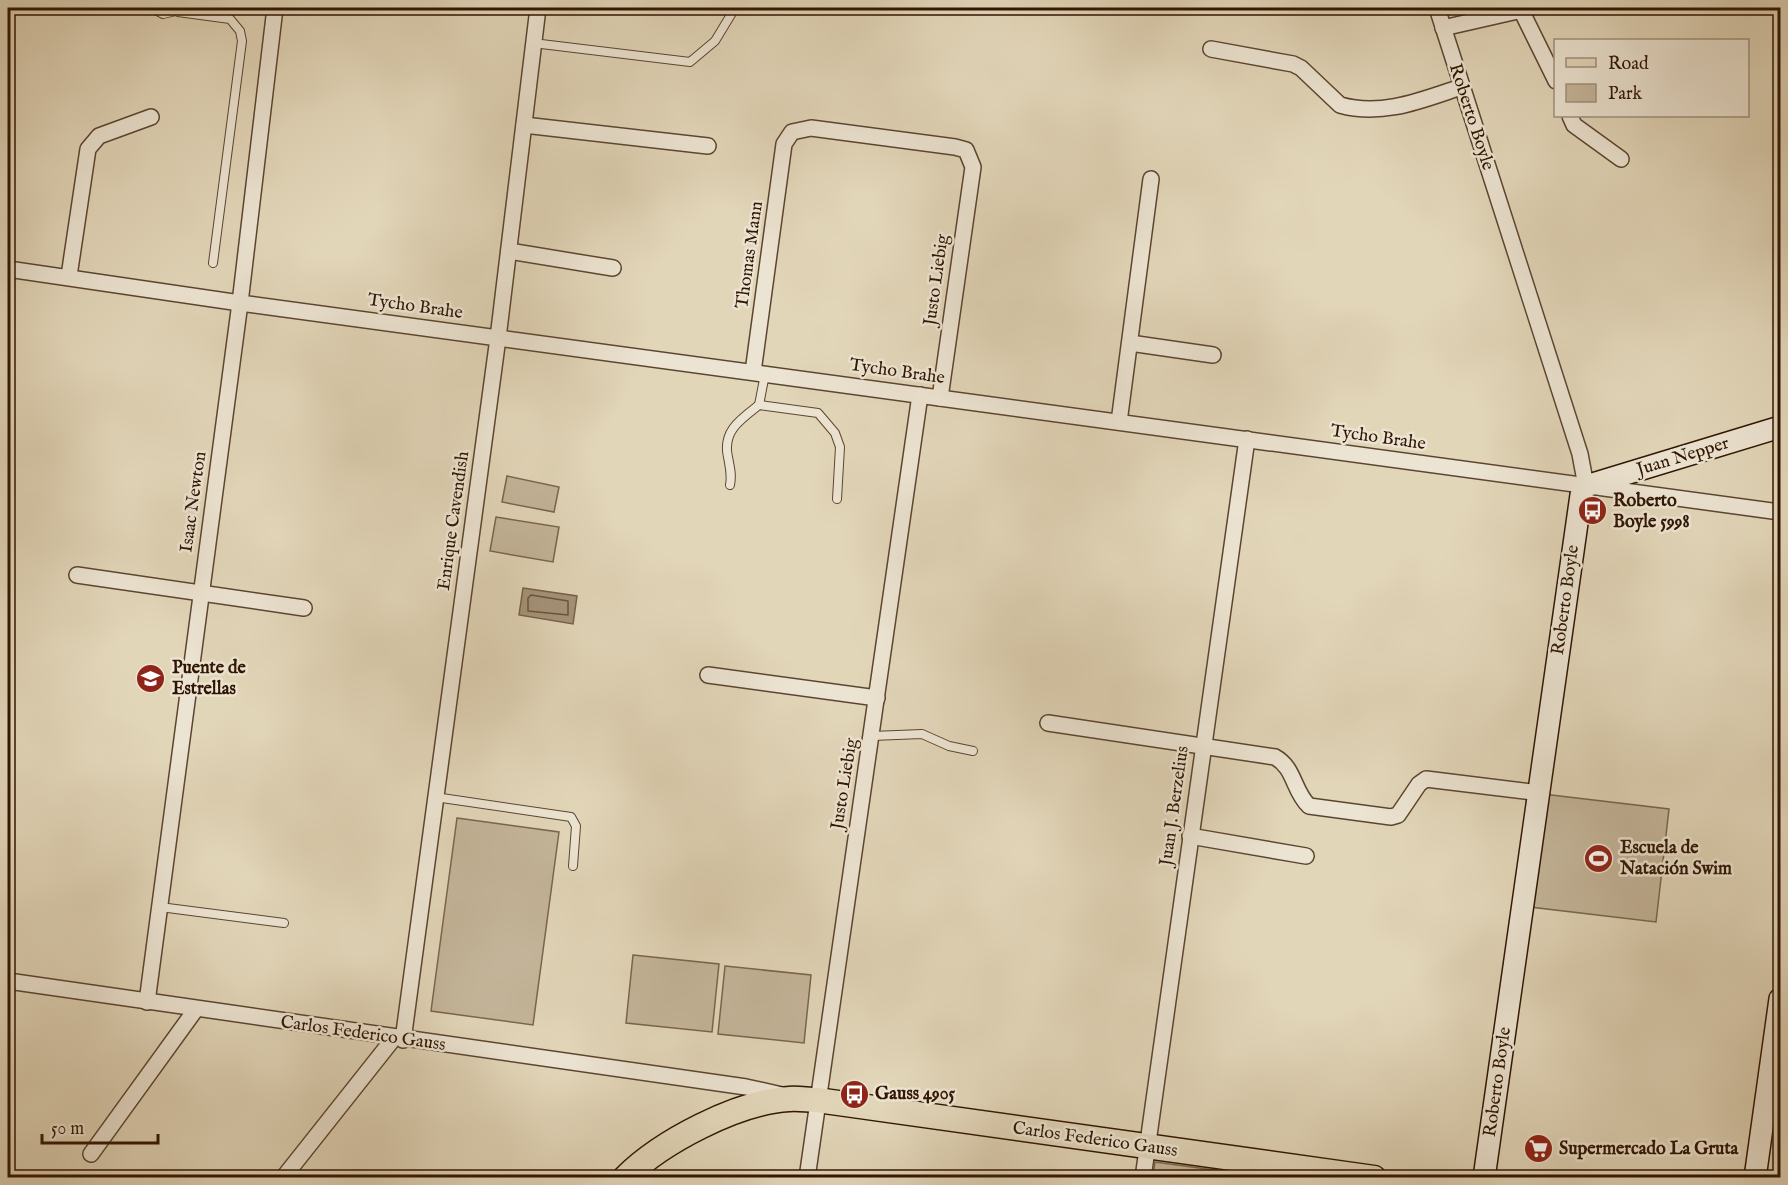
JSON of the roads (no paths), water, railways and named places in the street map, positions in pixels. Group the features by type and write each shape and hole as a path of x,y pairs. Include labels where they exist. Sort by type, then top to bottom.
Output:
{"main road":[{"name":"Juan Nepper","path":"1586,486 1780,427"},
{"name":"Roberto Boyle","path":"1484,1178 1540,793 1578,508 1586,486"},
{"path":"1755,1178 1780,999"},
{"path":"625,1178 675,1140 736,1112 766,1103 807,1100"},
{"name":"Carlos Federico Gauss","path":"807,1100 1374,1178"}],"street":[{"name":"Isaac Newton","path":"147,1002 240,303 275,8"},
{"name":"Enrique Cavendish","path":"398,1039 435,797 498,338 538,8"},
{"name":"Roberto Boyle","path":"1437,8 1580,454 1586,486"},
{"path":"1443,28 1521,9 1554,77"},
{"path":"1211,49 1293,64 1301,68 1341,105 1349,108 1390,108 1461,87"},
{"path":"69,276 88,149 99,136 151,117"},
{"path":"1570,117 1574,125 1621,159"},
{"path":"524,125 708,146"},
{"name":"Thomas Mann","path":"759,373 784,144 792,132 811,128 955,147 966,150 973,167"},
{"name":"Justo Liebig","path":"940,398 973,167"},
{"path":"1119,422 1151,179"},
{"path":"509,251 613,268"},
{"name":"Tycho Brahe","path":"8,269 69,276 240,303 1780,512"},
{"path":"1130,343 1213,355"},
{"name":"Justo Liebig","path":"807,1178 807,1100 872,735 920,395"},
{"name":"Juan J. Berzelius","path":"1143,1178 1247,439"},
{"path":"77,575 303,608"},
{"path":"708,675 877,698"},
{"path":"1048,723 1275,757 1286,763 1303,800 1309,806 1390,817 1398,815 1419,784 1426,779 1540,793"},
{"path":"1190,836 1306,856"},
{"name":"Carlos Federico Gauss","path":"8,981 398,1039 719,1083 807,1100"},
{"path":"91,1154 196,1009"},
{"path":"284,1178 398,1039"},
{"path":"719,1083 737,1093 739,1100 736,1112"}],"lane":[{"path":"152,8 163,14 181,10 230,19 240,31 242,41 213,263"},
{"path":"533,43 690,62 715,40 735,8"},
{"path":"759,373 759,405"},
{"path":"730,485 732,477 727,454 730,431 736,422 759,405 818,413 835,433 840,447 837,499"},
{"path":"872,735 922,734 949,746 973,751"},
{"path":"435,797 571,818 576,826 573,866"},
{"path":"159,907 284,923"}],"water":[{"path":"523,588 577,596 573,624 519,615"}],"place":[{"name":"Roberto Boyle 5998","path":"1592,511"},
{"name":"Puente de Estrellas","path":"151,678"},
{"name":"Escuela de Natación Swim","path":"1599,858"},
{"name":"Gauss 4905","path":"854,1094"},
{"name":"Supermercado La Gruta","path":"1538,1149"}]}
